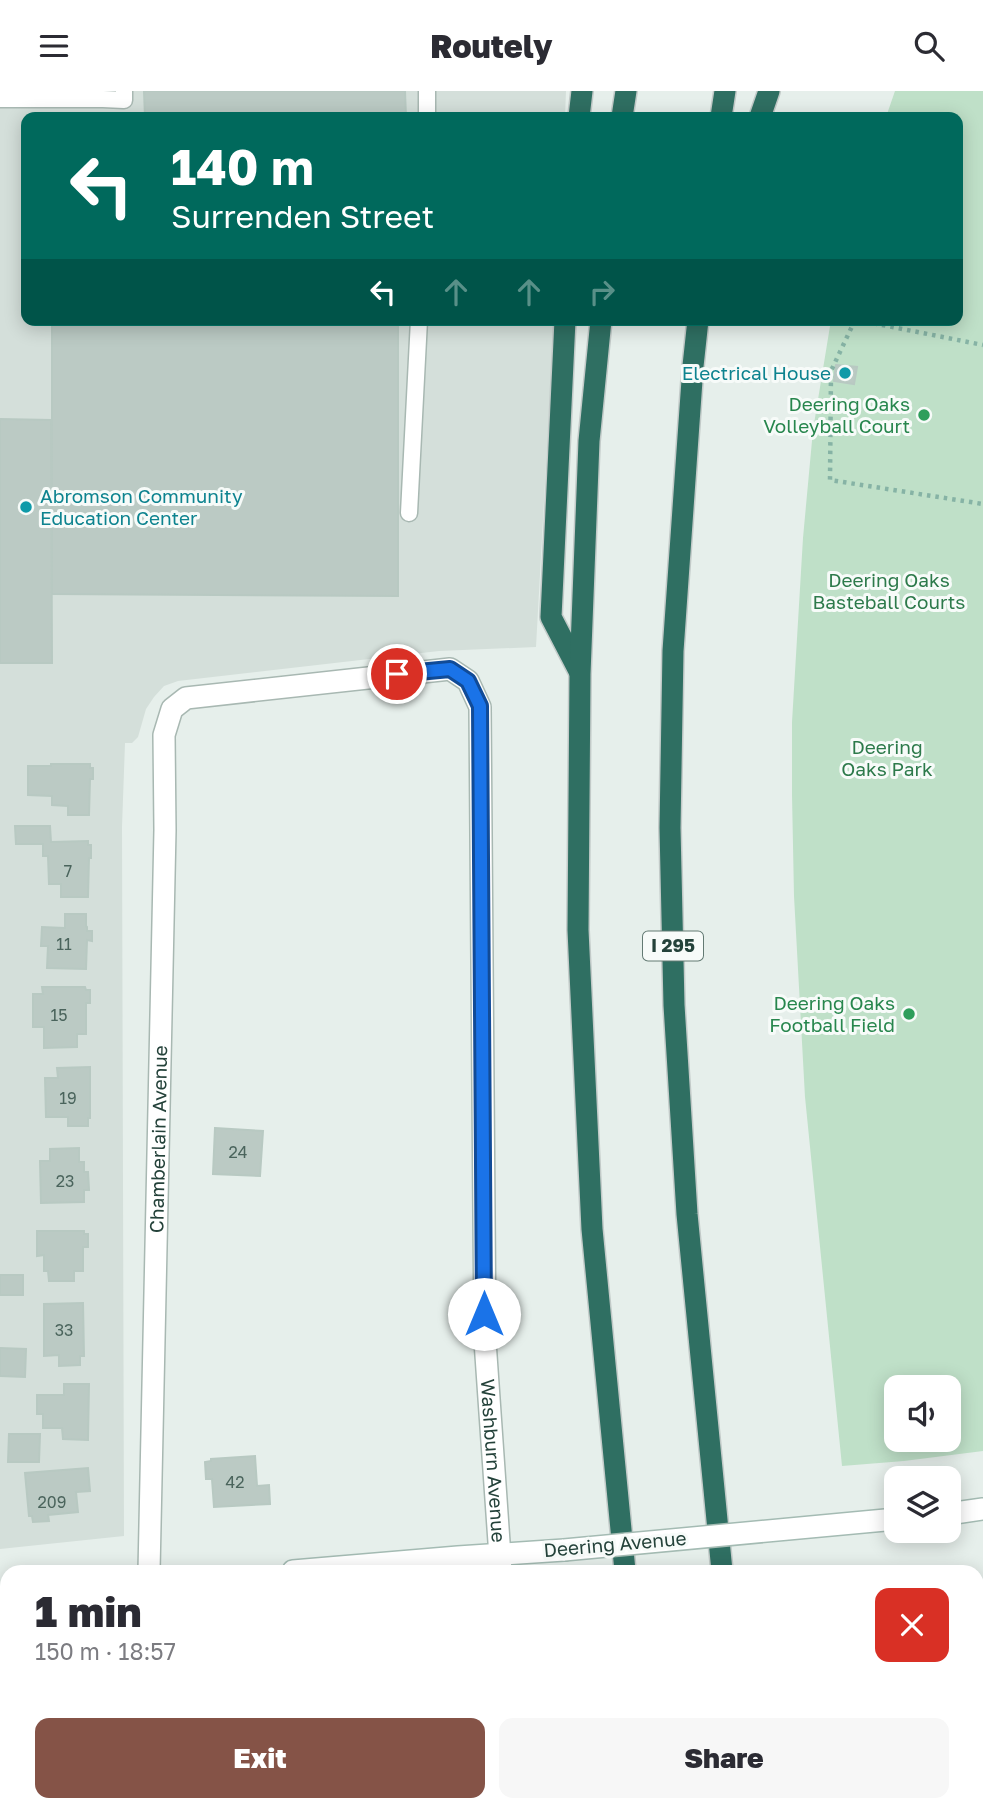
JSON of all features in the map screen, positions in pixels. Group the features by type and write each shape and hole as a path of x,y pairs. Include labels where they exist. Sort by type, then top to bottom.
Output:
{"highway":[{"path":"580,112 582,91"},
{"path":"623,112 626,91"},
{"path":"722,112 725,91"},
{"path":"762,112 769,91"},
{"path":"565,326 551,617 580,674"},
{"path":"600,326 589,440 580,674 578,930 591,1215 624,1565"},
{"name":"I 295","path":"697,326 673,651 670,828 674,1005 687,1214 721,1565"},
{"path":"693,366 703,326"}],"street":[{"name":"Washburn Avenue","path":"172,709 186,698 450,669 468,681 480,706 485,1341 499,1563"},
{"name":"Chamberlain Avenue","path":"149,1565 165,830 164,735 172,709"},
{"path":"961,1513 983,1510"},
{"name":"Deering Avenue","path":"448,1565 499,1563 564,1550 884,1520"}],"lane":[{"path":"0,99 124,100 124,91"},
{"path":"427,91 427,112"},
{"path":"409,513 419,326"}],"path":[{"path":"853,326 831,371 830,480 983,504"},
{"path":"886,326 983,345"}],"shaded area":[{"path":"0,91 566,91 565,112 21,112 21,326 554,326 536,647 439,651 178,681 164,686 154,697 146,709 138,737 132,743 125,743 122,827 124,1536 0,1549"}],"green space":[{"name":"Deering Oaks Park","path":"895,91 983,91 983,1451 842,1466 805,1097 794,896 792,722 803,538 813,430 830,326 963,326 963,112 888,112"}],"building":[{"path":"144,91 405,91 406,112 145,112"},
{"path":"52,326 398,326 398,596 52,594"},
{"name":"Electrical House","path":"836,365 857,367 854,384 834,381"},
{"name":"Abromson Community Education Center","path":"0,419 51,420 52,663 0,663"},
{"path":"90,764 90,768 93,768 89,815 68,815 68,806 52,805 52,796 28,795 28,766"},
{"path":"15,826 50,826 51,842 88,841 88,845 91,845 91,858 88,897 61,897 61,884 49,884 48,856 43,856 43,844 16,844"},
{"path":"65,914 86,914 87,931 92,931 92,941 87,940 86,969 47,968 48,946 41,946 42,927 65,928"},
{"path":"42,987 85,987 90,990 90,1003 86,1003 86,1034 77,1034 77,1047 44,1048 44,1027 33,1027 33,994 43,994"},
{"path":"90,1067 88,1126 68,1126 68,1117 46,1117 45,1078 58,1078 57,1068"},
{"path":"215,1128 263,1131 260,1176 213,1174"},
{"path":"79,1148 79,1162 84,1162 84,1172 88,1172 89,1190 84,1190 84,1202 41,1203 40,1161 50,1161 50,1149"},
{"path":"37,1231 84,1231 84,1234 88,1234 88,1247 83,1247 83,1271 74,1271 74,1281 49,1281 48,1271 44,1271 44,1255 37,1256"},
{"path":"0,1275 23,1275 23,1295 0,1295"},
{"path":"83,1303 84,1356 80,1356 80,1365 59,1366 59,1355 44,1356 44,1304"},
{"path":"0,1348 26,1349 25,1377 0,1376"},
{"path":"64,1384 89,1384 88,1440 63,1439 62,1428 43,1428 43,1414 37,1414 37,1395 64,1395"},
{"path":"9,1434 40,1434 39,1462 8,1462"},
{"path":"255,1456 257,1486 269,1485 270,1504 214,1507 212,1479 206,1479 205,1462 211,1459"},
{"path":"88,1468 90,1491 76,1492 78,1512 48,1515 49,1521 33,1522 32,1516 29,1516 25,1473"}],"place":[{"name":"Electrical House","path":"845,373"},
{"name":"Deering Oaks Volleyball Court","path":"924,415"},
{"name":"Abromson Community Education Center","path":"26,507"},
{"name":"Deering Oaks Football Field","path":"909,1014"}],"route":[{"path":"397,674 450,669 468,681 480,706 484,1314"}],"park label":[{"name":"Deering Oaks Basteball Courts","path":"889,591"}]}
